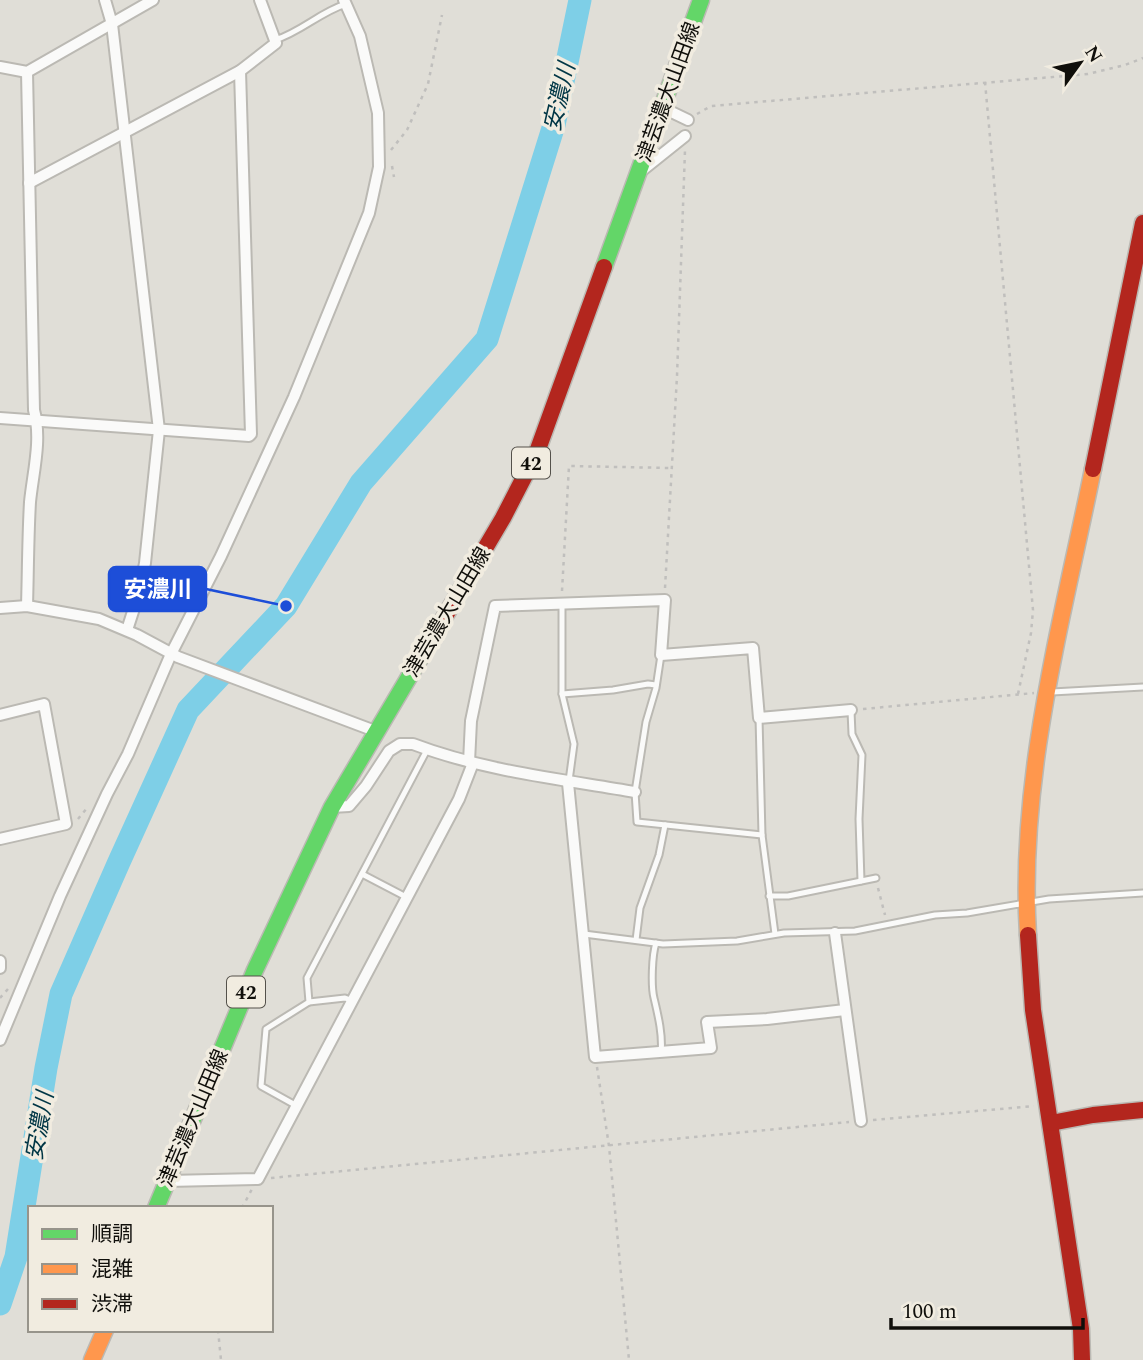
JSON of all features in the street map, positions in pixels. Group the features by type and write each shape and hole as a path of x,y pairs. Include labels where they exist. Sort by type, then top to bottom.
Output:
{"main road":[{"name":"津芸濃大山田線","path":"157,1206 255,970 370,729 503,518 537,452 701,0"},
{"path":"1082,1360 1081,1329 1032,1010 1026,903 1032,780 1143,223"},
{"path":"1051,1123 1143,1110"},
{"path":"92,1360 104,1332"}],"street":[{"path":"105,0 112,24 159,430 143,573 127,630"},
{"path":"0,68 27,72 153,0"},
{"path":"29,183 240,71 276,43 260,0"},
{"path":"0,1040 60,895 294,397 374,197 380,148 378,113 360,36 345,2"},
{"path":"0,418 249,436 251,434 240,71"},
{"path":"27,72 34,410 37,421 27,606"},
{"path":"661,107 688,121"},
{"path":"638,173 685,136"},
{"path":"168,1181 258,1179 459,799 471,763 471,721 495,606 664,600 661,655 753,648 759,718 851,710"},
{"path":"0,608 27,606 81,615 127,630 175,655 370,729"},
{"path":"0,715 44,704 66,824 0,839"},
{"path":"332,807 349,806 389,751 397,745 413,744 471,763 569,783 635,792"},
{"path":"569,783 595,1057 710,1048 707,1022 767,1019 845,1010"},
{"path":"835,933 861,1121"},
{"path":"0,961 0,968"}],"lane":[{"path":"275,40 293,33 327,10 345,2"},
{"path":"562,604 562,694 574,744 569,783"},
{"path":"661,655 646,722 635,792 636,822 762,835"},
{"path":"562,694 656,685"},
{"path":"1048,692 1143,687"},
{"path":"851,710 852,734 862,755 860,881"},
{"path":"759,718 762,835 775,934"},
{"path":"309,1002 307,978 427,750"},
{"path":"636,940 640,908 659,855 666,825"},
{"path":"362,874 408,898"},
{"path":"769,896 788,896 876,878"},
{"path":"582,934 656,943 726,942 775,934 835,933 1049,899 1143,893"},
{"path":"656,943 653,951 653,996 657,1006 661,1053"},
{"path":"297,1106 261,1086 265,1032 269,1026 309,1002 345,998 353,1001"}],"path":[{"path":"387,152 397,145 407,130 428,84 442,15"},
{"path":"688,121 711,106 1088,75 1143,58"},
{"path":"851,710 1017,694 1031,633 1034,610 985,82"},
{"path":"664,600 677,376 685,136"},
{"path":"562,604 569,466 671,468"},
{"path":"876,878 887,925"},
{"path":"595,1057 609,1146 629,1360"},
{"path":"243,1206 258,1179 1048,1105"},
{"path":"218,1332 221,1360"}],"waterway":[{"name":"安濃川","path":"0,1304 16,1257 46,1068 61,994 119,862 188,710 286,606 361,483 487,339 554,125 580,0"}],"traffic: fast":[{"path":"604,267 701,0"},
{"path":"157,1206 255,970 332,807 444,618"}],"traffic: slow":[{"path":"1028,935 1027,876 1036,759 1056,643 1093,469"},
{"path":"92,1360 104,1332"}],"traffic: jam":[{"path":"1093,469 1143,223"},
{"path":"444,618 503,518 537,452 604,267"},
{"path":"1028,935 1033,1010 1081,1329 1082,1360"},
{"path":"1051,1123 1143,1110"}],"place":[{"name":"安濃川","path":"286,606"}]}
